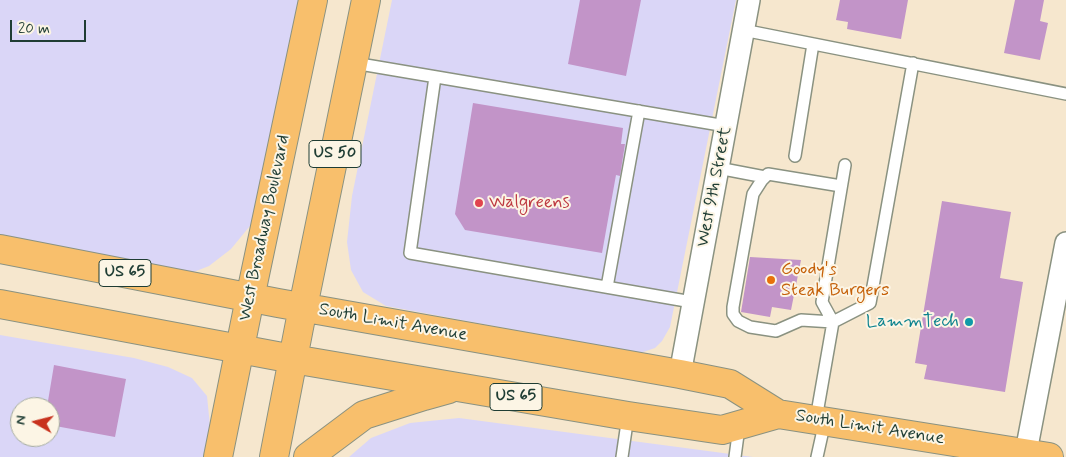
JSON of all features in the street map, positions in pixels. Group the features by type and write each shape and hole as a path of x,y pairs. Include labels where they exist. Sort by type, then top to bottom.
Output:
{"highway":[{"name":"West Broadway Boulevard","path":"218,457 313,0"},
{"name":"US 50","path":"274,457 302,307 366,0"},
{"name":"South Limit Avenue","path":"0,249 250,298 730,384 778,414"},
{"name":"South Limit Avenue","path":"0,304 293,359 628,416 722,430 778,414 1034,456"},
{"path":"308,457 364,415 459,387"}],"street":[{"name":"West 9th Street","path":"680,374 749,0"},
{"path":"1034,456 1066,243"}],"lane":[{"path":"743,30 1066,94"},
{"path":"795,156 813,44"},
{"path":"354,63 726,126"},
{"path":"841,186 768,174 753,194 733,314 738,321 750,327 776,331 801,320 833,322 870,303 913,63"},
{"path":"436,77 410,253 692,302"},
{"path":"607,287 639,111"},
{"path":"817,457 833,322 822,302 844,165"},
{"path":"718,168 766,177"},
{"path":"622,457 628,416"},
{"path":"735,457 739,425"}],"shaded area":[{"path":"0,0 298,0 254,221 231,249 209,266 191,273 0,244"},
{"path":"392,0 736,0 670,327 662,341 655,348 640,353 386,306 363,292 351,270 347,242 352,196"},
{"path":"0,335 134,358 168,367 192,378 207,396 210,426 204,457 0,457"},
{"path":"459,418 753,457 349,457 371,438 410,423"}],"building":[{"path":"580,0 641,0 626,76 568,64"},
{"path":"840,0 908,0 901,39 847,29 848,22 836,20"},
{"path":"1015,0 1044,0 1040,21 1048,23 1040,60 1004,53"},
{"name":"Walgreens","path":"473,103 623,128 621,144 625,144 620,176 616,175 602,253 465,230 455,214"},
{"name":"LammTech","path":"942,201 1011,212 1000,278 1023,282 1005,392 924,379 927,365 915,363"},
{"name":"Goody's Steak Burgers","path":"750,257 801,260 791,310 772,307 770,317 741,312"},
{"path":"54,365 126,379 115,437 60,427 60,397 49,397"}],"place":[{"name":"Walgreens","path":"479,203"},
{"name":"Goody's Steak Burgers","path":"771,280"},
{"name":"LammTech","path":"969,322"}]}
